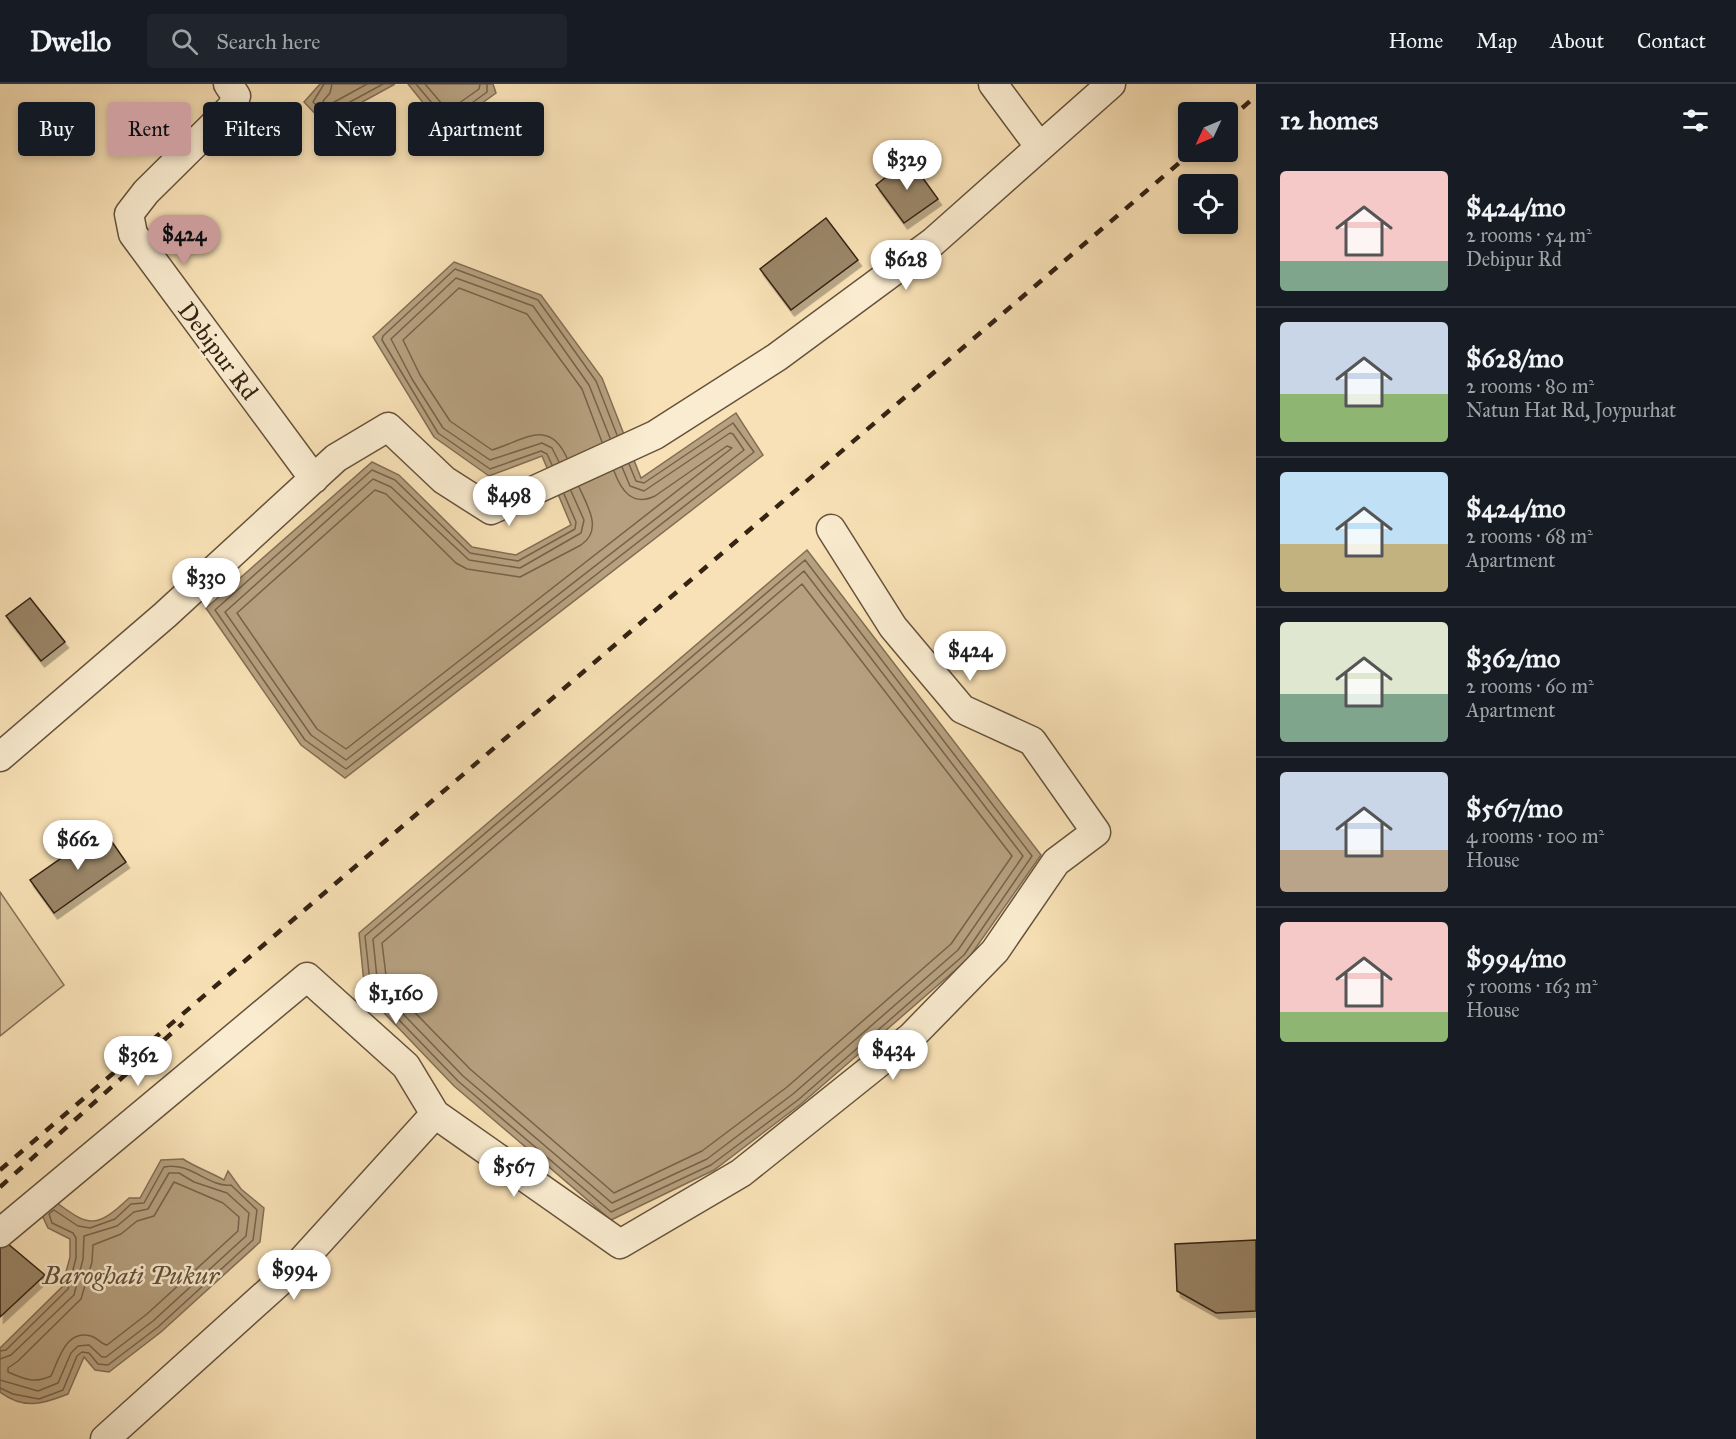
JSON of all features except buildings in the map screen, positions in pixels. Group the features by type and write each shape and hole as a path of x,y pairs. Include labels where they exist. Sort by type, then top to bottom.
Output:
{"street":[{"name":"Debipur Rd","path":"228,84 236,96 232,107 146,192 129,214 133,234 314,479"},
{"path":"993,84 1039,146"},
{"path":"0,758 165,615 336,458 388,427 444,480 491,510 655,435 777,357 933,242 1111,84"},
{"path":"0,1233 307,977 406,1066 435,1114 620,1244 741,1173 911,1037 995,951 1056,862 1096,832 1032,741 962,709 893,627 831,529"},
{"path":"105,1439 297,1266 435,1114"}],"shaded area":[{"path":"0,892 64,985 0,1036"}],"water":[{"path":"320,84 395,84 362,102 314,102 314,112 304,102"},
{"path":"408,84 493,84 496,93 484,102 422,102"},
{"path":"454,262 541,295 602,378 641,478 736,413 763,455 345,778 301,745 206,608 372,462 399,475 472,547 516,555 571,525 542,456 489,476 434,437 373,337"},
{"path":"807,550 1041,855 968,959 801,1104 714,1170 611,1220 454,1086 365,993 359,933"},
{"name":"Baroghati Pukur","path":"183,1159 224,1180 228,1171 241,1189 264,1208 260,1242 161,1332 109,1372 95,1370 84,1357 68,1394 34,1404 17,1401 0,1392 0,1348 62,1287 70,1257 70,1239 48,1228 40,1211 56,1202 77,1217 93,1221 101,1219 129,1198 140,1198 161,1160"}],"railway":[{"path":"1238,112 1256,96"},
{"path":"0,1170 1180,162"},
{"path":"0,1187 183,1023"}]}
